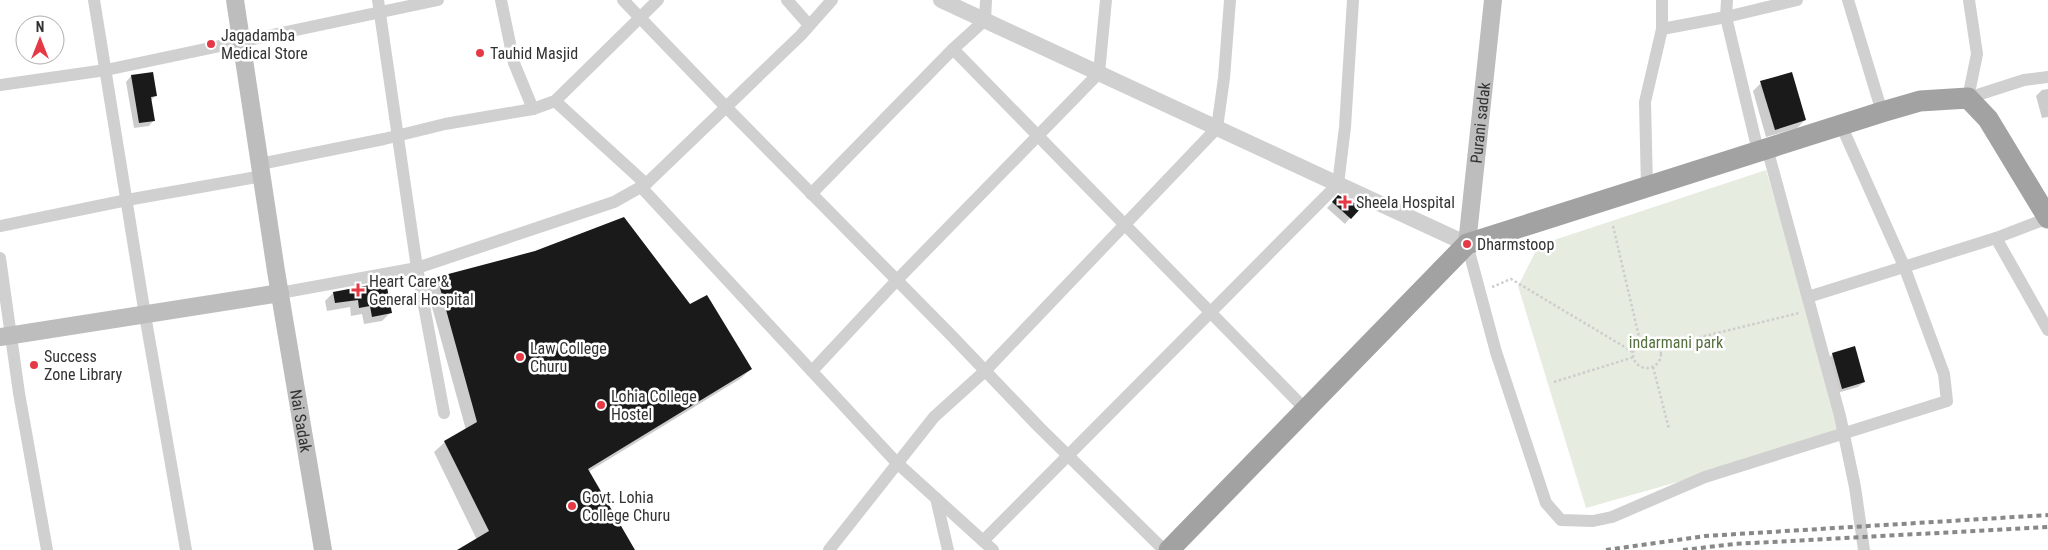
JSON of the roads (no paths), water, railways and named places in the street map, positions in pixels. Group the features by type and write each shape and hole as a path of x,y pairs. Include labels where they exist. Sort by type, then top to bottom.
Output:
{"highway":[{"path":"1169,550 1468,244 1882,112 1920,101 1968,98 1988,118 2048,218"}],"main road":[{"name":"Nai Sadak","path":"235,0 280,293 323,550"},
{"name":"Purani sadak","path":"1468,244 1493,0"},
{"path":"5,336 280,293"}],"street":[{"path":"94,0 145,315 186,550"},
{"path":"0,85 106,70 241,42 380,6 438,0"},
{"path":"501,0 514,63 533,109"},
{"path":"623,0 1067,455 1164,550"},
{"path":"0,226 261,170 399,134 533,109 555,101 658,0"},
{"path":"787,0 809,25"},
{"path":"280,293 417,268 614,202 644,186 809,25 832,0"},
{"path":"941,0 1468,244 1496,352 1546,503 1561,520 1593,521 1612,517 1705,477 1947,401 1944,374 1904,266 1841,125"},
{"path":"811,194 953,49 985,20 986,0"},
{"path":"812,371 897,280 1098,73 1106,0"},
{"path":"829,550 896,462 934,417 985,370 1218,128 1230,0"},
{"path":"983,541 1338,184 1345,127 1353,0"},
{"path":"1647,187 1645,102 1662,29 1662,0"},
{"path":"1727,0 1726,17 1763,150 1808,297 1843,434 1855,487 1864,550"},
{"path":"1662,29 1726,17 1798,0"},
{"path":"1848,0 1882,112"},
{"path":"1969,0 1977,54 1968,98 2024,80 2048,76"},
{"path":"380,6 417,268 444,413"},
{"path":"953,49 1305,409"},
{"path":"555,101 644,186 896,462 993,550"},
{"path":"1808,297 1996,238 2048,218"},
{"path":"1996,238 2048,330"},
{"path":"0,258 5,336 47,550"},
{"path":"936,498 948,550"}],"railway":[{"path":"1606,550 1705,536 2048,515"},
{"path":"1683,550 1734,544 2048,527"}],"place":[{"name":"Jagadamba Medical Store","path":"211,44"},
{"name":"Tauhid Masjid","path":"480,53"},
{"name":"Sheela Hospital","path":"1345,202"},
{"name":"Dharmstoop","path":"1467,244"},
{"name":"Heart Care & General Hospital","path":"358,290"},
{"name":"Law College Churu","path":"520,357"},
{"name":"Success Zone Library","path":"34,365"},
{"name":"Lohia College Hostel","path":"601,405"},
{"name":"Govt. Lohia College Churu","path":"572,506"}],"park label":[{"name":"indarmani park","path":"1676,342"}]}
